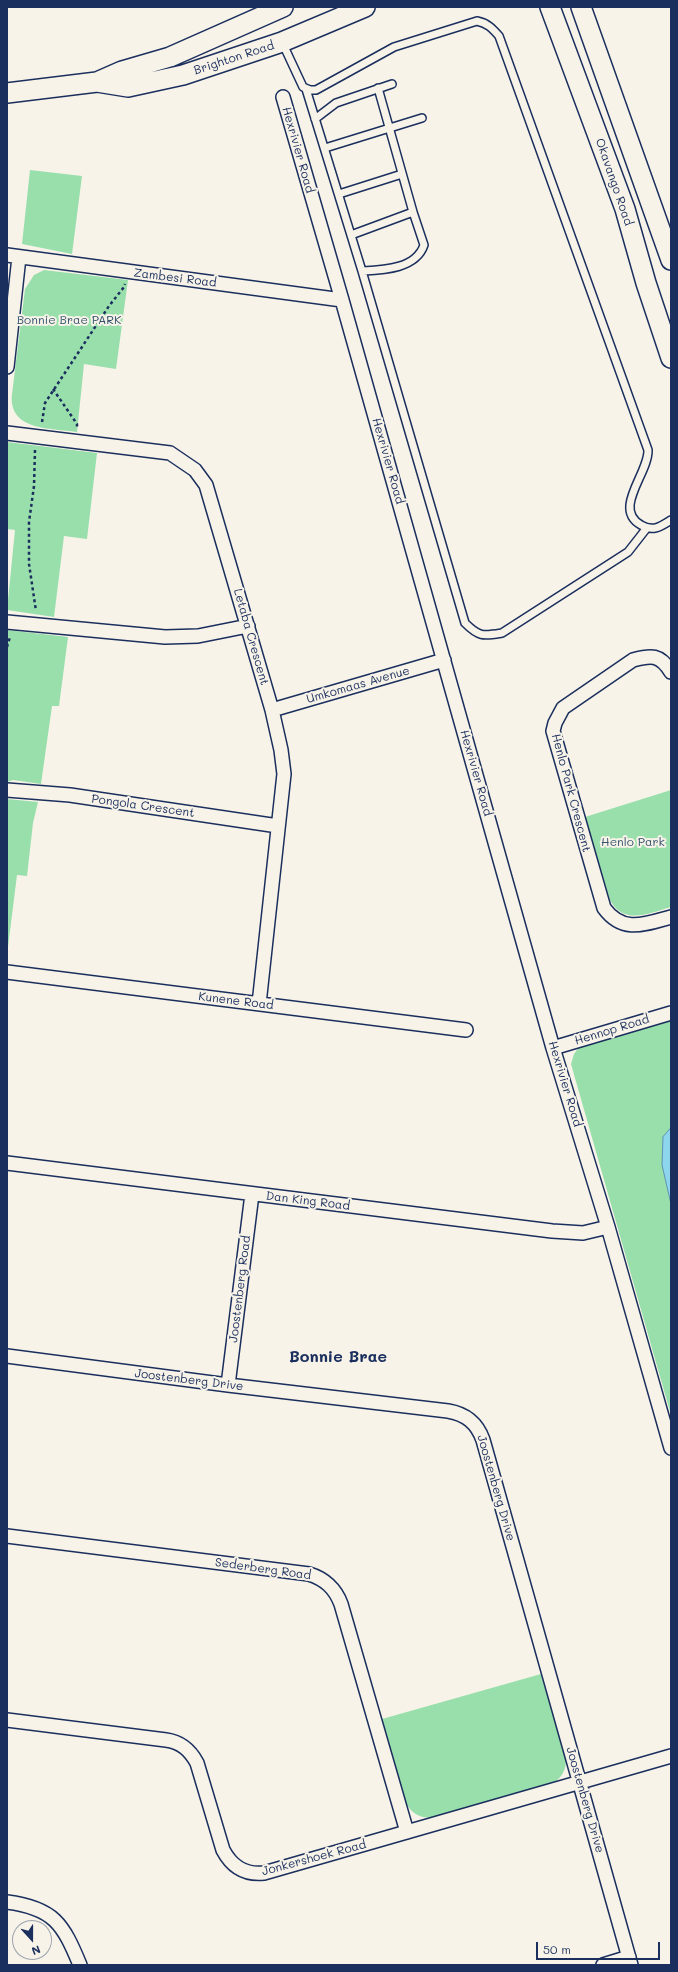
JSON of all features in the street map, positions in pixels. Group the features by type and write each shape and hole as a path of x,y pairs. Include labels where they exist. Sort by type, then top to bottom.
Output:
{"main road":[{"name":"Brighton Road","path":"7,93 97,82 170,56 267,11 283,7"},
{"name":"Brighton Road","path":"97,82 128,87 183,75 282,42 365,7"},
{"name":"Okavango Road","path":"550,7 625,209 646,283 671,358"},
{"path":"581,7 671,260"}],"street":[{"name":"Hexrivier Road","path":"283,97 342,300 553,1048 608,1227 671,1448"},
{"name":"Zambesi Road","path":"13,256 342,300"},
{"path":"7,367 13,256"},
{"name":"Letaba Crescent","path":"7,433 170,453 195,470 206,485 272,710 281,750 284,774 259,1004"},
{"path":"7,622 165,637 198,636 248,626"},
{"name":"Henlo Park Crescent","path":"671,672 665,663 656,657 645,657 633,660 563,708 557,716 553,731 604,908 610,916 627,925 639,926 671,917"},
{"name":"Umkomaas Avenue","path":"272,710 444,660"},
{"name":"Pongola Crescent","path":"7,790 70,795 278,826"},
{"name":"Kunene Road","path":"7,972 466,1030"},
{"name":"Hennop Road","path":"553,1048 671,1013"},
{"name":"Dan King Road","path":"7,1163 552,1231 583,1233 608,1227"},
{"name":"Joostenberg Road","path":"228,1385 252,1194"},
{"name":"Joostenberg Drive","path":"7,1356 228,1385 457,1412 473,1422 483,1440 630,1961"},
{"name":"Sederberg Road","path":"7,1536 309,1574 323,1580 334,1590 340,1604 407,1832"},
{"name":"Jonkershoek Road","path":"7,1720 180,1743 193,1754 198,1763 223,1850 233,1865 248,1872 264,1873 671,1756"},
{"path":"7,1902 34,1907 57,1921 68,1936 80,1965"},
{"path":"603,1965 630,1961"}],"lane":[{"path":"306,89 316,90 394,47 477,21 488,25 499,36 648,450 647,462 630,496 630,508 634,522 646,529 658,528 671,520"},
{"path":"282,42 303,87 306,89 325,148 465,623 474,632 484,636 502,633 628,552 646,529"},
{"path":"315,119 336,103 392,84"},
{"path":"362,271 380,271 407,263 418,257 424,245 413,212 378,88"},
{"path":"325,148 422,118"},
{"path":"339,194 402,174"},
{"path":"351,235 413,212"}],"path":[{"path":"38,626 29,564 29,522 34,486 35,451 45,403 109,306 124,287 126,272"},
{"path":"53,390 77,424 78,442"}],"green space":[{"path":"30,170 82,176 72,254 22,244"},
{"name":"Bonnie Brae PARK","path":"44,270 128,280 116,369 84,364 77,432 44,428 33,425 24,421 17,415 13,406 12,394 25,289 34,275"},
{"path":"7,442 97,453 87,539 64,536 54,617 7,610 15,530 7,529"},
{"path":"7,630 68,637 59,706 52,706 41,784 13,780 7,782"},
{"name":"Henlo Park","path":"671,790 671,907 638,916 622,913 610,900 585,817"},
{"path":"7,799 38,802 33,823 27,876 17,875 7,955"},
{"path":"671,1019 671,1415 571,1064 574,1054 580,1046"},
{"path":"541,1674 566,1760 564,1771 560,1777 551,1784 433,1817 425,1817 414,1813 406,1803 382,1719"}],"water":[{"path":"671,1128 671,1204 662,1165 663,1137"}],"district":[{"name":"Bonnie Brae","path":"338,1357"}]}
